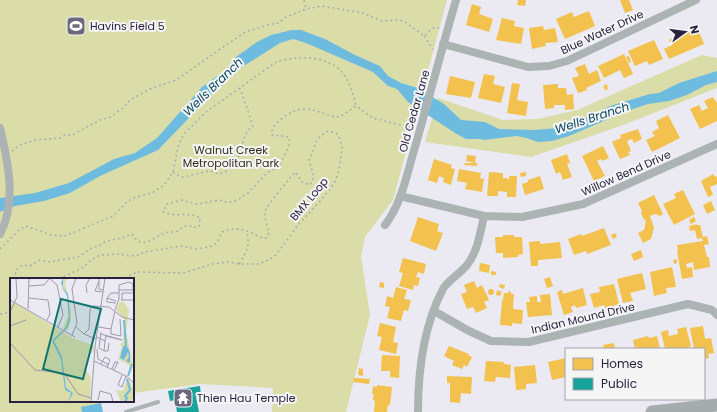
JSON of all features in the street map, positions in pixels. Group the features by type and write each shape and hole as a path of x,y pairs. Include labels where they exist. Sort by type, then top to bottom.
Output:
{"main road":[{"path":"652,412 717,405"}],"street":[{"name":"Old Cedar Lane","path":"385,225 394,213 400,196 420,131 456,0"},
{"name":"Blue Water Drive","path":"444,44 528,67 549,66 567,61 696,0"},
{"path":"0,128 7,157 10,182 8,207 0,234"},
{"name":"Willow Bend Drive","path":"400,196 484,216 522,217 583,204 717,144"},
{"path":"418,412 420,364 434,311 444,288 466,266 474,254 484,216"},
{"name":"Indian Mound Drive","path":"434,311 469,331 491,341 529,342 688,304 712,310 717,314"}],"lane":[{"path":"126,412 158,402"}],"path":[{"path":"304,0 306,9"},
{"path":"7,157 10,152 20,145 35,140 61,138 65,135 72,135 100,120 111,117 124,107 130,100 150,89 176,80 245,32 279,22 284,18 306,9 322,6 357,12 382,21 399,20 417,30 424,36 430,43 439,61"},
{"path":"424,36 432,28 437,27 447,29"},
{"path":"0,249 19,230 26,226 51,235 65,236 113,216 128,201 136,196 152,193 164,185 173,172 178,147 185,133 206,112 276,62 285,59 306,57 329,63 339,70 344,76 353,94 356,106 373,118 420,131"},
{"path":"173,172 179,176 188,176 210,171 219,174 225,172 236,164 245,136 248,130 253,126 240,88"},
{"path":"13,278 17,269 23,265 30,266 40,260 50,262 78,257 106,241 122,238 127,235 132,234 141,242 153,241 162,234 178,231 184,226 189,225 194,228 199,228 200,218 193,214 171,216 163,212 167,204 181,200 197,204 220,200 224,202 232,202 239,199 262,180 268,172 280,168 281,160 290,141 289,136 272,136 272,131 277,123 286,115 303,108 340,117 356,106"},
{"name":"BMX Loop","path":"61,278 84,267 88,262 100,255 120,254 129,256 182,246 203,249 217,243 222,232 230,228 247,232 263,239 266,238 269,233 264,213 269,204 295,172 302,182 310,185 314,177 309,160 317,140 323,134 328,131 336,133 340,139 342,148 339,170 335,182 322,199 298,225 276,255 269,260 258,264 239,264 227,262 213,264 183,273 138,272 123,278"},
{"path":"239,264 248,247 249,243 247,232"},
{"path":"0,314 10,312"}],"green space":[{"name":"Walnut Creek Metropolitan Park","path":"0,0 447,0 393,200 365,237 361,257 370,315 346,412 272,412 273,388 200,384 134,393 134,278 10,278 10,402 102,402 95,412 0,412"},
{"path":"702,55 717,58 717,88 626,124 531,157 425,142 438,98 503,120 537,119 577,110"}],"water":[{"name":"Wells Branch","path":"292,30 301,30 325,39 380,66 388,76 401,83 418,88 444,104 461,120 485,122 499,129 534,130 559,128 581,120 610,106 650,94 659,93 679,83 717,71 717,82 706,85 687,95 669,101 648,104 627,111 569,136 552,141 538,142 517,136 484,140 466,139 408,102 397,89 388,86 373,72 306,43 293,39 280,43 242,67 213,93 158,150 100,176 70,193 44,201 15,206 0,212 0,198 35,193 69,183 114,159 135,153 157,138 202,87 227,69 236,57 257,42 271,35"},
{"path":"101,403 103,412 82,412 81,407"}],"building: Homes":[{"path":"518,0 526,0 525,6 517,5"},
{"path":"620,0 629,0 633,10 625,13"},
{"path":"472,4 481,7 479,14 493,19 489,32 466,25"},
{"path":"589,11 595,26 565,39 556,19 572,12 574,17"},
{"path":"502,18 515,21 514,26 524,28 521,44 496,40"},
{"path":"543,26 544,30 555,28 558,42 545,43 546,46 532,49 529,28"},
{"path":"697,27 704,44 669,59 664,49 672,45 669,40"},
{"path":"654,40 663,59 649,65 647,61 635,66 628,51"},
{"path":"624,54 633,74 624,78 620,70 604,78 598,66"},
{"path":"629,56 631,62 629,63 626,57"},
{"path":"585,64 589,74 597,70 601,81 586,88 587,90 578,93 572,78 579,76 575,68"},
{"path":"484,74 495,76 493,84 505,87 501,103 478,98"},
{"path":"450,76 475,82 471,98 446,94"},
{"path":"512,83 520,84 517,100 528,102 526,116 507,113"},
{"path":"558,84 558,88 566,88 567,95 573,94 574,109 565,110 565,105 554,105 554,108 545,109 543,85"},
{"path":"607,84 608,89 605,90 603,86"},
{"path":"713,97 717,103 717,121 700,129 690,109 699,105 702,111 708,108 704,101"},
{"path":"668,115 680,138 652,152 646,140 655,136 652,132 659,128 656,121"},
{"path":"638,129 642,139 634,143 632,139 627,141 631,151 628,152 630,155 620,159 612,142 621,138 620,135"},
{"path":"603,146 609,158 602,161 601,159 597,161 605,176 594,181 582,156"},
{"path":"567,154 570,163 567,164 572,177 563,180 560,172 556,174 551,160"},
{"path":"467,155 476,156 475,163 466,161"},
{"path":"434,159 452,165 451,168 455,169 451,185 443,182 444,178 439,176 437,183 428,180"},
{"path":"465,163 477,163 477,166 464,165"},
{"path":"459,169 481,173 480,178 484,179 482,192 465,189 467,183 457,181"},
{"path":"489,172 503,173 503,178 507,179 509,179 509,176 517,176 516,197 507,197 507,192 498,191 498,196 487,196"},
{"path":"526,172 526,176 521,177 520,173"},
{"path":"713,174 715,177 717,176 717,184 710,187 713,195 708,197 701,181"},
{"path":"540,176 544,189 525,195 522,184 528,182 528,180"},
{"path":"683,190 695,214 674,225 663,204 676,198 674,194"},
{"path":"654,195 663,214 660,216 655,214 650,216 654,228 651,239 643,243 638,233 644,230 646,221 643,218 641,213 642,211 638,203"},
{"path":"711,201 715,210 707,214 703,205"},
{"path":"418,217 439,224 437,231 443,233 436,251 410,241"},
{"path":"694,217 696,221 691,224 689,220"},
{"path":"697,224 700,225 703,237 707,236 709,244 704,245 707,257 709,257 710,267 694,270 693,262 686,264 687,268 692,267 693,277 682,279 677,245 703,241 702,238 697,239 695,230 690,231 689,226"},
{"path":"604,228 611,245 587,254 586,251 574,255 568,239 581,234 582,236"},
{"path":"615,233 617,237 613,239 611,235"},
{"path":"503,235 522,237 523,254 518,255 518,257 503,258 503,253 496,253 495,237 503,237"},
{"path":"540,241 540,244 560,242 562,258 538,260 538,266 531,266 529,242"},
{"path":"641,250 643,257 634,261 631,254"},
{"path":"403,258 426,264 424,274 418,272 416,277 420,278 418,286 414,285 413,290 399,286 403,273 399,272"},
{"path":"677,259 677,263 674,264 673,260"},
{"path":"480,263 490,265 489,273 479,271"},
{"path":"672,267 676,287 666,288 667,293 654,296 650,272"},
{"path":"491,271 496,272 496,275 491,275"},
{"path":"642,273 646,289 630,293 633,301 623,303 617,279"},
{"path":"550,277 553,286 547,288 544,279"},
{"path":"474,281 477,288 482,285 489,300 484,302 487,308 476,313 473,307 467,309 461,294 467,292 464,285"},
{"path":"380,282 384,283 384,288 379,287"},
{"path":"500,284 505,285 504,289 499,287"},
{"path":"614,284 619,304 605,308 604,305 594,308 590,294 600,292 599,287"},
{"path":"396,287 407,290 404,299 411,300 408,311 404,310 401,321 387,318 390,307 385,306 387,296 393,298"},
{"path":"583,288 587,305 576,308 575,305 571,307 573,312 564,315 557,292 562,290 563,294"},
{"path":"491,289 494,292 491,295 488,292"},
{"path":"497,290 502,292 500,296 496,295"},
{"path":"509,291 511,294 514,294 513,309 523,310 522,324 512,323 512,326 500,325 502,300 504,293 508,293"},
{"path":"550,294 552,315 528,317 526,302 530,302 529,297 537,296 537,302 541,302 540,295"},
{"path":"380,323 396,327 393,342 398,343 396,354 379,350 382,337 377,336"},
{"path":"703,326 705,339 711,338 714,353 708,354 709,358 705,359 705,348 694,348 690,328"},
{"path":"686,327 691,346 689,348 665,348 661,332 668,330 669,336 678,334 677,329"},
{"path":"648,336 649,338 657,336 660,348 635,348 633,340"},
{"path":"614,343 615,348 604,348 603,345"},
{"path":"449,346 469,354 468,355 472,357 467,367 464,365 462,369 452,365 454,361 444,356"},
{"path":"382,355 400,356 399,378 390,377 390,371 381,371"},
{"path":"565,358 565,377 552,380 548,362"},
{"path":"486,361 504,362 504,364 511,365 510,378 496,377 495,382 484,381"},
{"path":"535,365 537,383 526,384 526,389 516,390 514,367"},
{"path":"359,368 363,369 363,376 358,375"},
{"path":"447,376 472,377 471,394 461,393 460,403 450,402 450,383 447,383"},
{"path":"354,378 370,379 369,384 353,382"},
{"path":"377,385 392,387 390,405 388,405 387,412 374,412 375,401 373,400 374,394 372,394 373,386 377,387"}],"building: Public":[{"name":"Thien Hau Temple","path":"200,386 201,396 196,397 199,412 177,412 175,400 170,401 168,391"}],"place":[{"name":"Havins Field 5","path":"76,26"},
{"name":"Thien Hau Temple","path":"183,398"}]}
